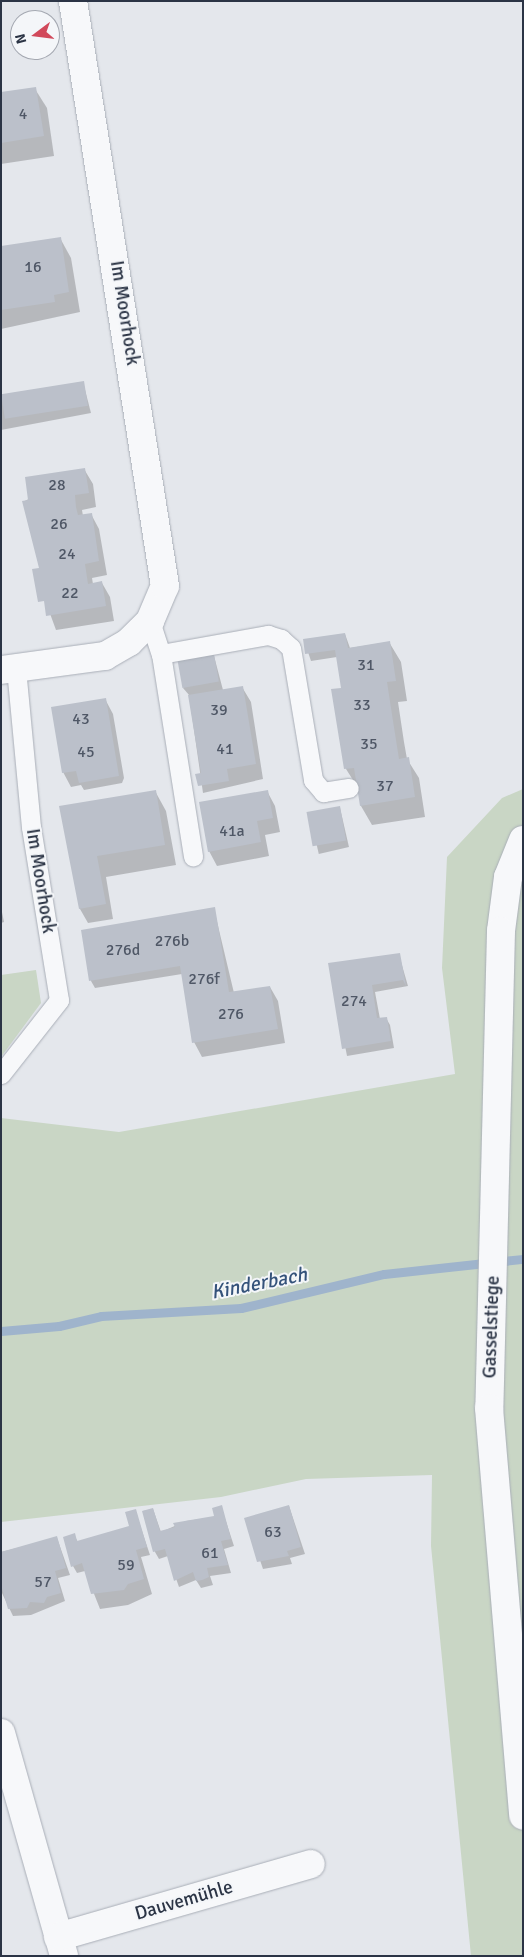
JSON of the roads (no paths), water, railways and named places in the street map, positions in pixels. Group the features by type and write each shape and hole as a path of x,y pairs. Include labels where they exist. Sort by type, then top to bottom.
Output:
{"street":[{"name":"Im Moorhock","path":"9,669 79,662 105,656 129,642 150,621 162,603 164,560 73,1"},
{"name":"Gasselstiege","path":"523,840 508,877 501,931 489,1408 523,1816"},
{"name":"Dauvemühle","path":"1,1733 61,1946 310,1864"}],"lane":[{"path":"150,621 161,654 193,856"},
{"path":"161,654 268,635 282,639 291,648 313,780 323,792 349,788"},
{"name":"Im Moorhock","path":"1,1074 59,1000 31,827 9,669"}],"waterway":[{"name":"Kinderbach","path":"1,1331 59,1326 101,1316 241,1308 384,1274 523,1259"}]}
